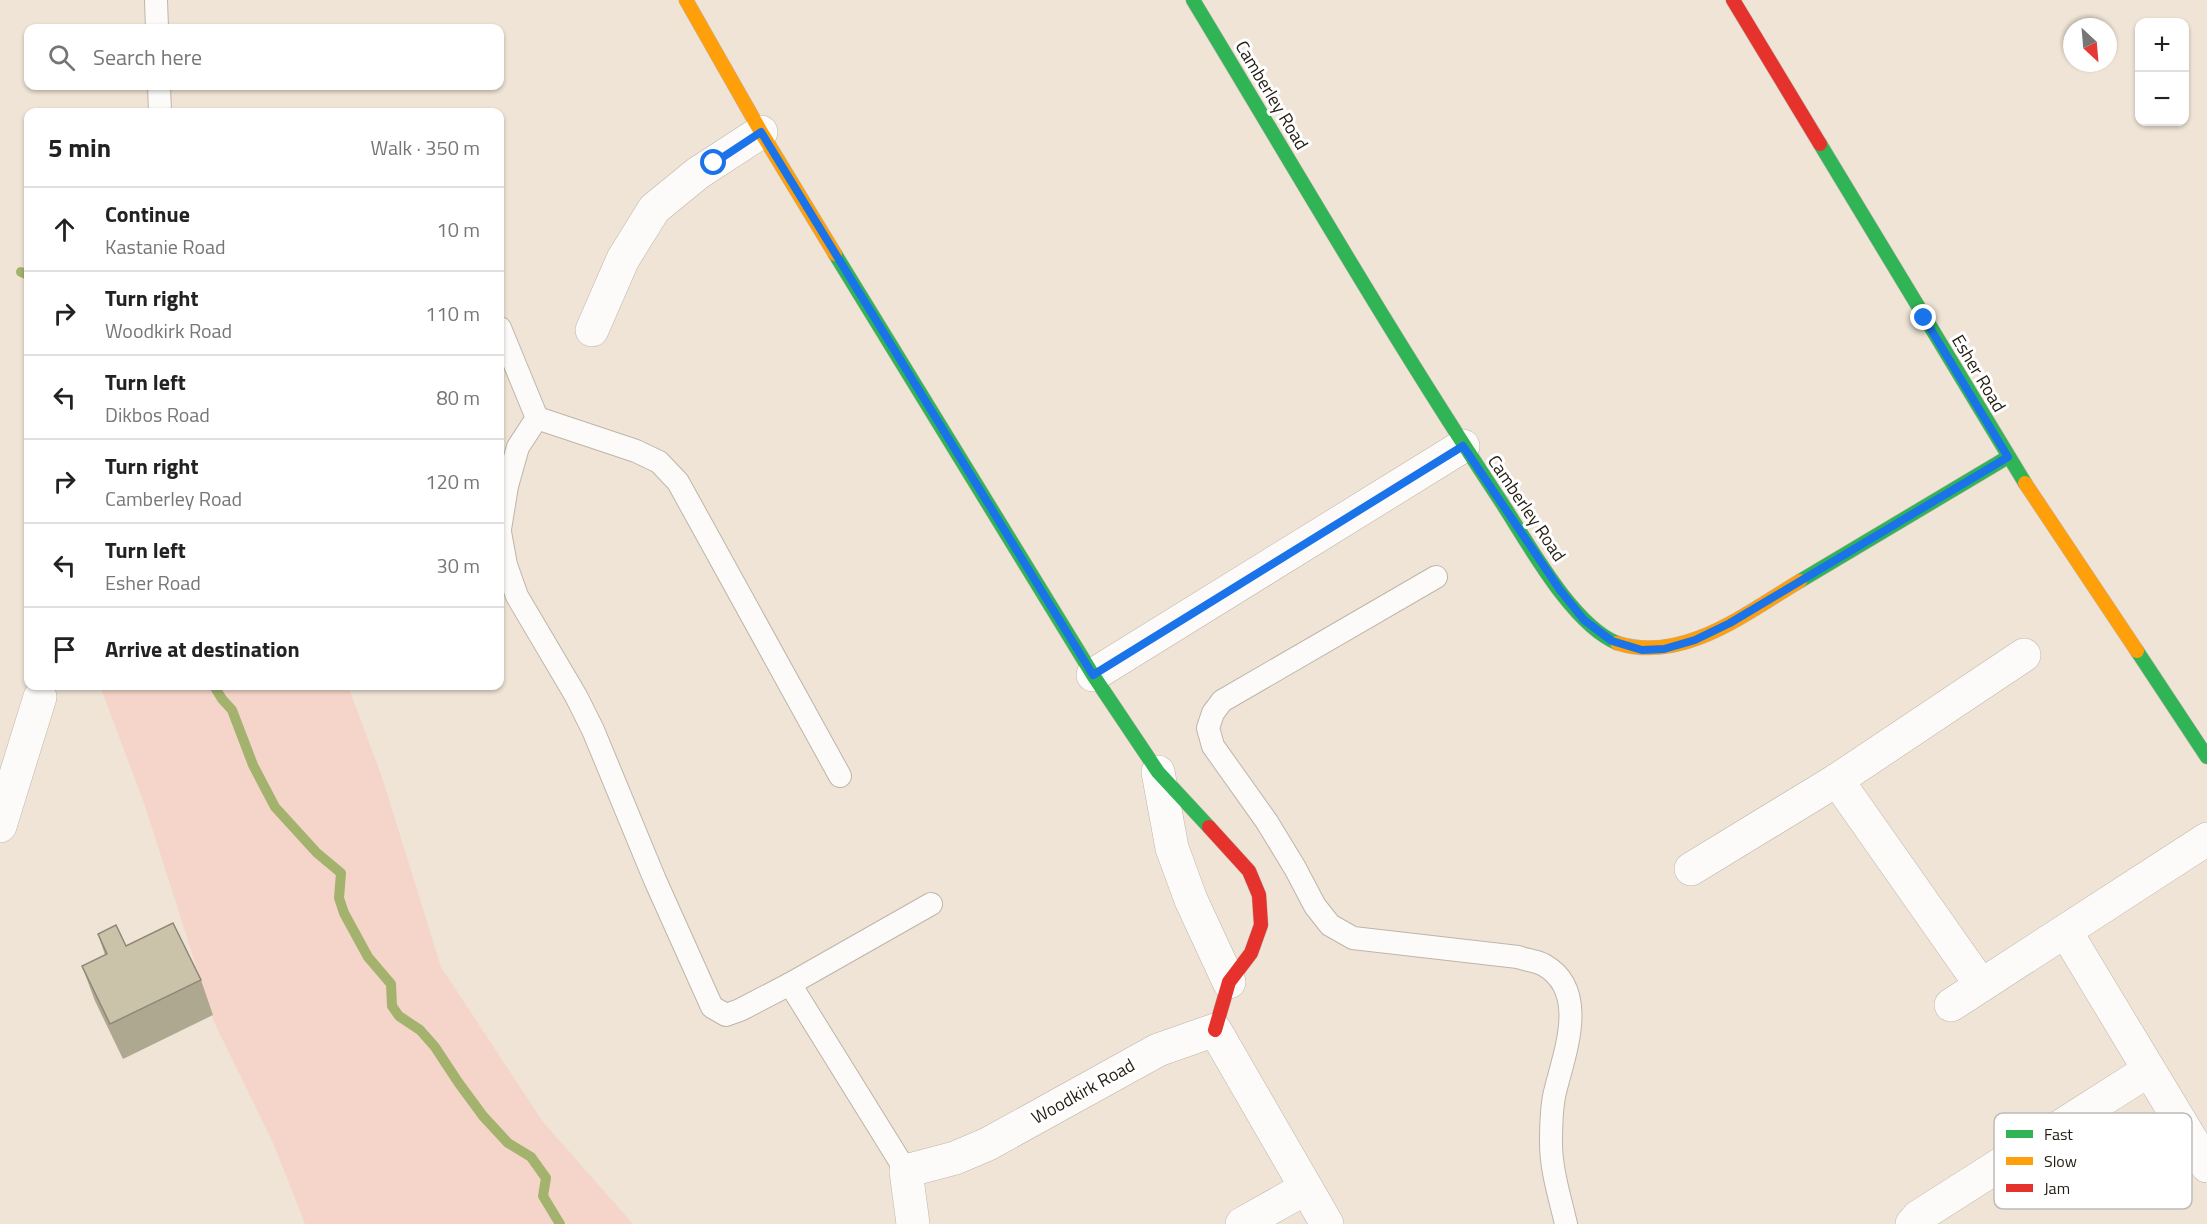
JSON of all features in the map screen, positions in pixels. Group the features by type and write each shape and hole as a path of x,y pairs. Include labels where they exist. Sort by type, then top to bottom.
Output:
{"street":[{"path":"686,0 761,132 1093,675 1158,772 1249,871 1259,895 1261,925 1251,953 1229,982 1215,1030 1327,1224"},
{"name":"Camberley Road","path":"1193,0 1463,446 1560,590 1584,620 1612,641 1642,650 1664,649 1695,640 1730,623 2008,457"},
{"name":"Esher Road","path":"1733,0 2008,457 2207,757"},
{"path":"592,330 623,259 654,209 698,173 761,132"},
{"path":"1093,675 1463,446"},
{"path":"1691,869 1837,780 2024,655"},
{"path":"0,826 40,698"},
{"path":"1158,772 1172,848 1191,900 1229,982"},
{"path":"1837,780 1981,985"},
{"path":"1951,1005 2207,839"},
{"path":"2066,932 2175,1113"},
{"name":"Woodkirk Road","path":"906,1171 955,1158 988,1144 1158,1050 1215,1030"},
{"path":"2081,1113 2149,1070"},
{"path":"2192,1141 2207,1166"},
{"path":"1912,1224 1918,1217 1994,1169"},
{"path":"906,1171 912,1224"},
{"path":"1242,1224 1306,1188"}],"lane":[{"path":"156,0 157,24"},
{"path":"159,90 160,108"},
{"path":"504,338 537,418 636,451 659,462 678,482 840,776"},
{"path":"504,505 518,447 537,418"},
{"path":"504,554 518,596 593,730 655,880 712,1007 726,1015 740,1010 931,904"},
{"path":"1436,577 1222,701 1213,713 1208,728 1213,746 1267,822 1315,906 1330,925 1353,938 1518,957 1544,965 1561,979 1568,993 1571,1019 1567,1051 1554,1095 1551,1145 1556,1182 1566,1224"},
{"path":"790,984 906,1171"}],"shaded area":[{"path":"102,690 349,690 382,777 441,967 543,1122 633,1224 305,1224 274,1145 214,1022 144,803"}],"building":[{"path":"173,923 201,980 110,1024 82,966 107,954 98,934 116,925 126,946"}],"waterway":[{"path":"216,690 232,710 253,765 275,807 317,853 341,873 339,898 344,913 368,957 391,984 392,1006 399,1016 420,1030 435,1047 483,1116 508,1143 531,1157 546,1178 543,1196 560,1224"}],"traffic: fast":[{"path":"1193,0 1382,314 1551,580 1583,618 1600,633 1617,643"},
{"path":"1820,144 2025,483"},
{"path":"835,254 1093,675 1158,772 1209,827"},
{"path":"1800,581 2008,457"},
{"path":"2137,651 2207,757"}],"traffic: slow":[{"path":"686,0 761,132 835,254"},
{"path":"2025,483 2137,651"},
{"path":"1617,643 1642,648 1666,647 1690,641 1736,620 1800,581"}],"traffic: jam":[{"path":"1733,0 1820,144"},
{"path":"1209,827 1249,871 1259,895 1261,925 1251,953 1229,982 1215,1030"}],"route":[{"path":"714,163 761,132 1093,675 1463,446 1560,590 1584,620 1612,641 1642,650 1664,649 1695,640 1730,623 2008,457 1924,318"}]}
